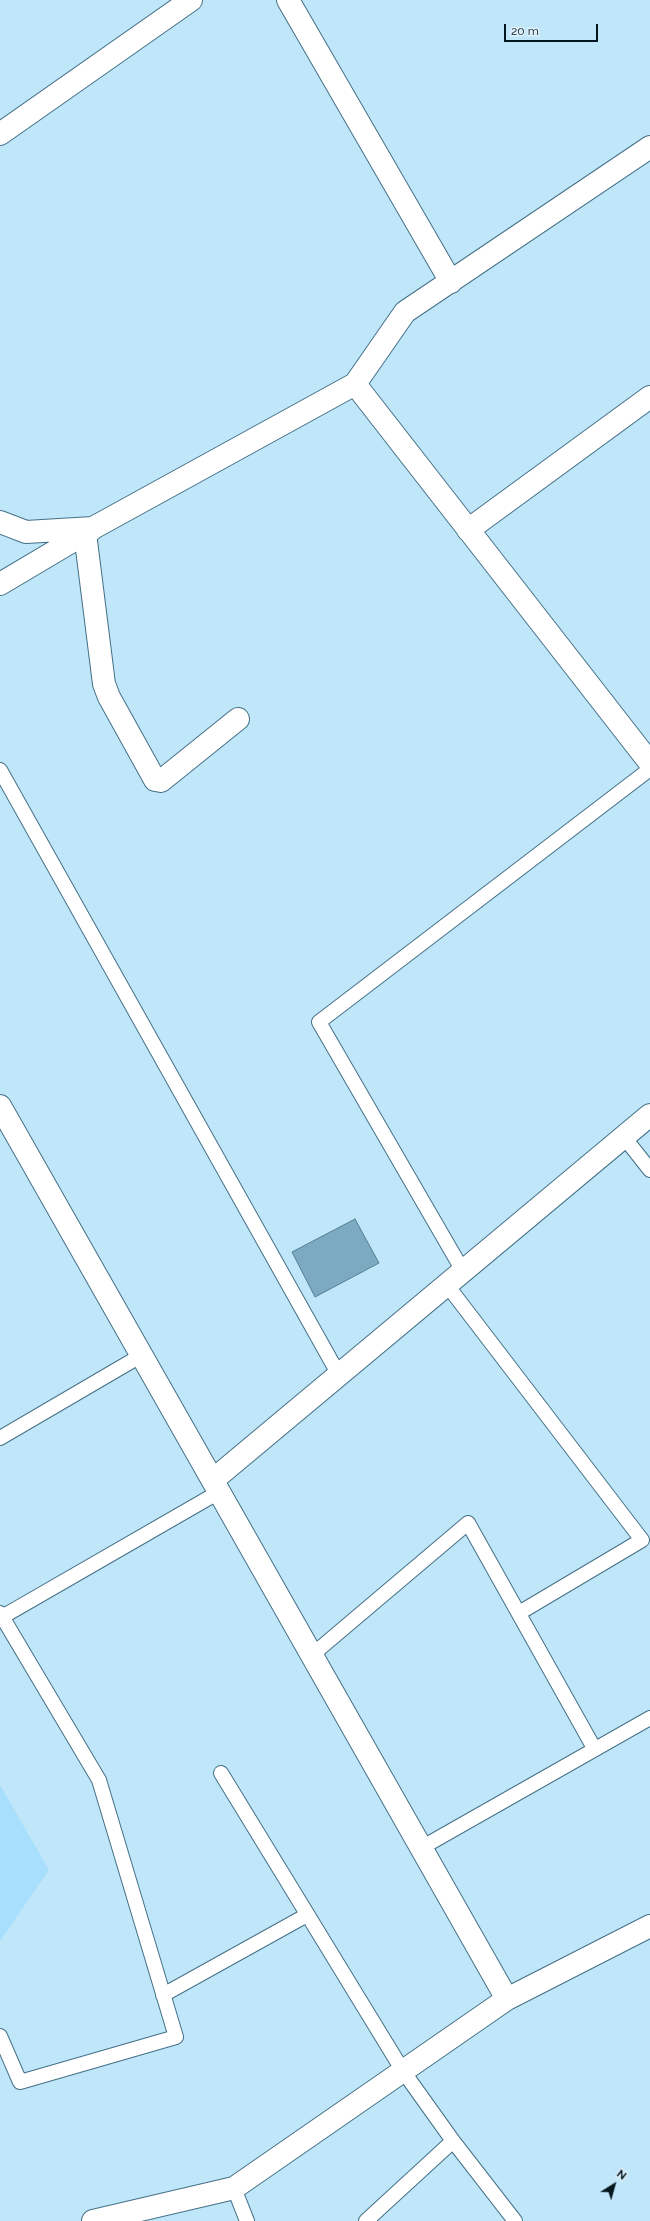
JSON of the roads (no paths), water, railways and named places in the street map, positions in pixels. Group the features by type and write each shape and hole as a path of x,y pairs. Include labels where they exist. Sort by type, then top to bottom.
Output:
{"street":[{"path":"0,134 192,0"},
{"path":"288,0 451,282"},
{"path":"0,584 89,530 355,384 405,312 650,147"},
{"path":"355,384 650,763"},
{"path":"468,530 650,397"},
{"path":"0,522 26,532 89,530"},
{"path":"89,530 104,684 109,697 155,780 161,781 238,719"},
{"path":"2,1113 142,1355 507,1999"},
{"path":"216,1486 339,1375 650,1115"},
{"path":"92,2221 234,2188 507,1999 650,1926"}],"lane":[{"path":"463,1271 319,1022 650,769"},
{"path":"0,770 339,1375"},
{"path":"624,1136 650,1170"},
{"path":"447,1285 642,1540 519,1613"},
{"path":"2,1433 142,1355"},
{"path":"0,2036 20,2082 176,2037 99,1780 1,1615 216,1486"},
{"path":"312,1655 468,1523 594,1748"},
{"path":"421,1848 594,1748 650,1718"},
{"path":"221,1772 403,2071 453,2141 515,2221"},
{"path":"163,1995 307,1915"},
{"path":"366,2221 453,2141"},
{"path":"234,2188 247,2221"}]}
